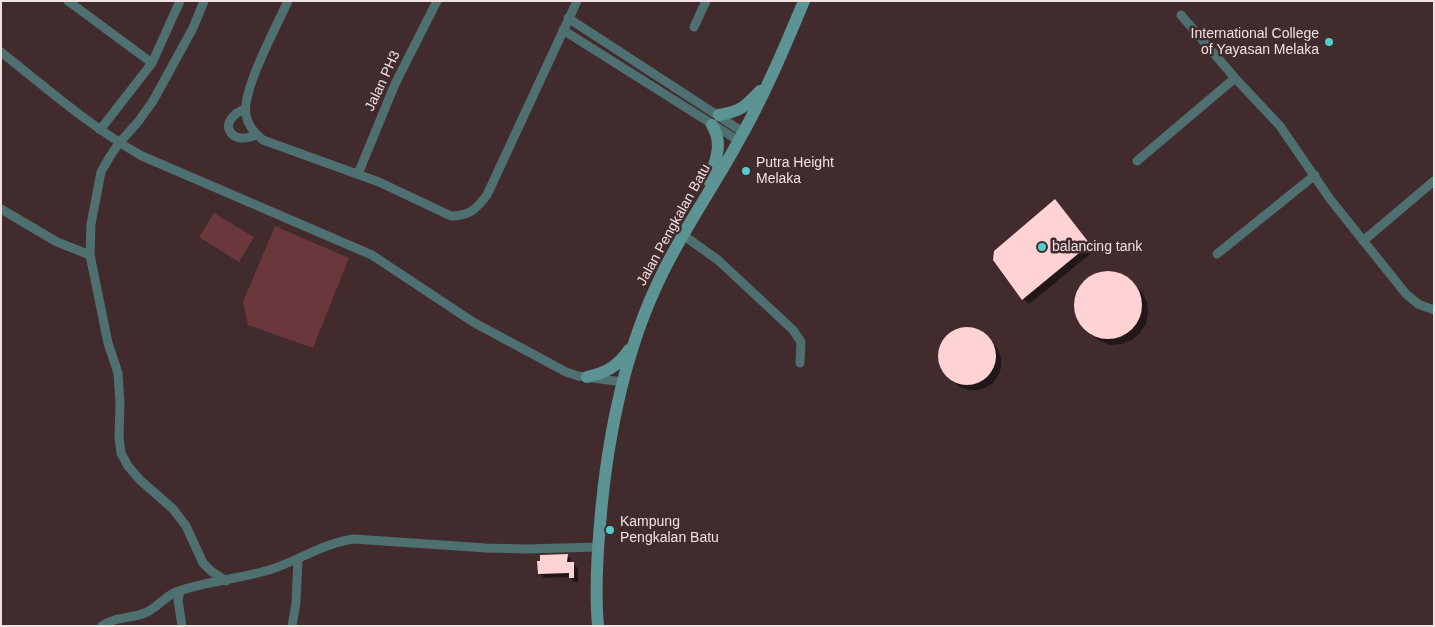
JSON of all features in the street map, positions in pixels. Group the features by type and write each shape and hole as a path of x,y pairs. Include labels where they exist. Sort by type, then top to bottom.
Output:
{"main road":[{"name":"Jalan Pengkalan Batu","path":"598,626 598,547 603,482 623,382 637,337 652,295 683,235 741,137 770,82 804,1"},
{"path":"702,202 719,151 716,120 744,108 770,82"},
{"path":"587,377 614,367 637,337"}],"street":[{"path":"68,1 152,63"},
{"path":"100,130 152,63 180,1"},
{"path":"204,1 193,28 153,101 138,122 119,143 101,172 91,224 90,255 108,343 118,373 121,453 128,466 140,480 173,509 186,526 204,562 211,571 226,581"},
{"path":"288,1 245,100 245,115 256,135 263,140 379,182 451,216 463,216 471,212 487,195 577,1"},
{"name":"Jalan PH3","path":"358,174 395,84 437,1"},
{"path":"694,27 706,1"},
{"path":"1181,16 1280,126 1330,199 1406,294 1418,304 1434,310"},
{"path":"568,18 698,102 716,120 741,137"},
{"path":"563,30 691,112 716,120"},
{"path":"1,52 80,116 119,143 142,156 372,255 474,322 566,372 623,382"},
{"path":"1137,161 1235,78"},
{"path":"665,95 672,85"},
{"path":"691,112 698,102"},
{"path":"245,109 236,112 230,118 228,125 230,132 236,138 247,139 256,135"},
{"path":"1217,254 1314,175"},
{"path":"1363,241 1434,181"},
{"path":"1,209 57,242 90,255"},
{"path":"683,235 718,260 793,330 802,350 800,363"},
{"path":"102,626 118,618 144,613 166,597 194,586 226,581 269,570 340,541 354,540 526,549 598,547"},
{"path":"292,626 296,604 298,559"},
{"path":"180,591 178,600 182,626"}],"shaded area":[{"path":"214,213 254,237 239,262 199,237"},
{"path":"275,226 349,258 313,348 248,325 243,302"}],"building":[{"name":"balancing tank","path":"1055,199 1090,244 1022,300 993,260 994,251"},
{"path":"1101,271 1115,271 1127,276 1137,286 1142,298 1142,312 1137,324 1127,334 1115,339 1101,339 1089,334 1079,324 1074,312 1074,298 1079,286 1089,276"},
{"path":"967,327 978,329 991,340 996,356 994,367 983,380 967,385 956,383 943,372 938,356 940,345 951,332"},
{"path":"568,554 567,562 574,562 574,578 569,578 569,573 538,574 537,561 540,561 540,555"}],"place":[{"name":"International College of Yayasan Melaka","path":"1329,42"},
{"name":"Putra Height Melaka","path":"746,171"},
{"name":"balancing tank","path":"1042,247"},
{"name":"Kampung Pengkalan Batu","path":"610,530"}]}
